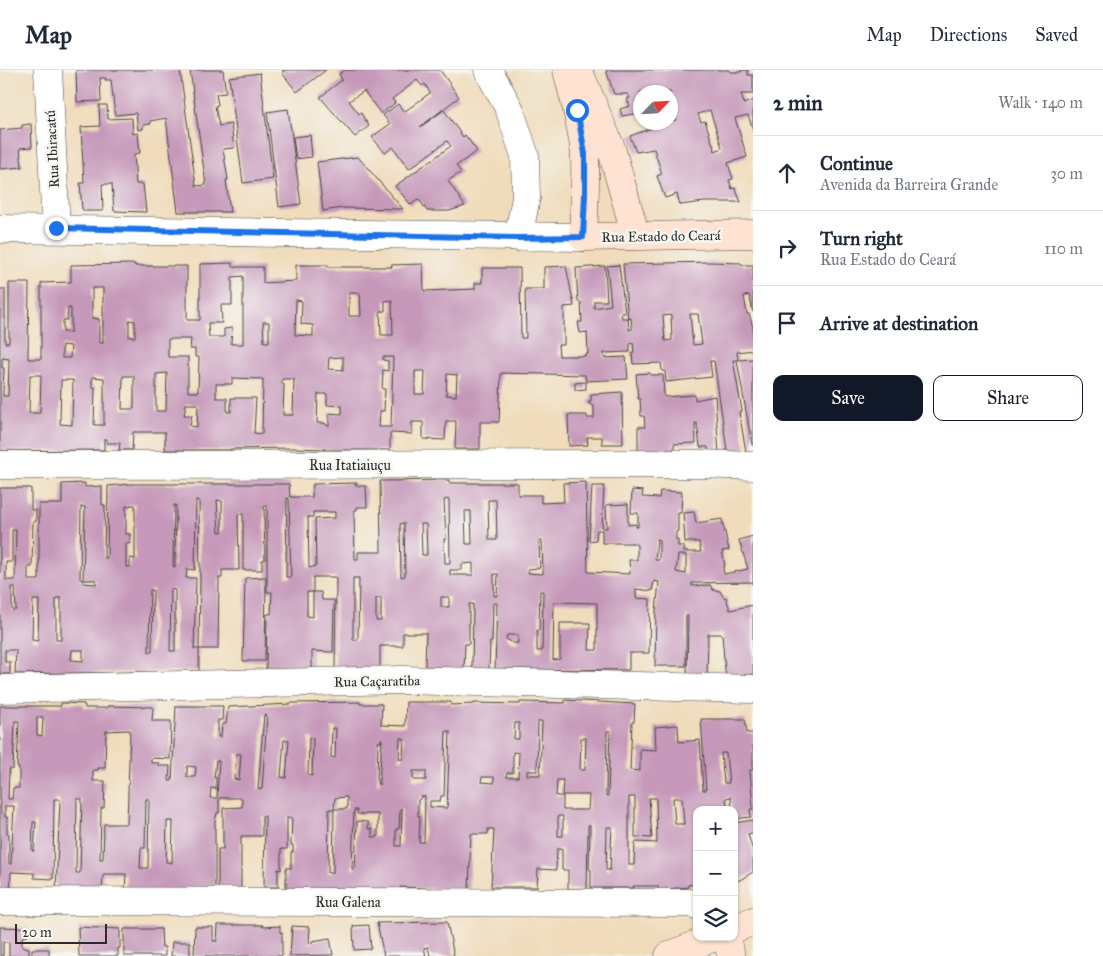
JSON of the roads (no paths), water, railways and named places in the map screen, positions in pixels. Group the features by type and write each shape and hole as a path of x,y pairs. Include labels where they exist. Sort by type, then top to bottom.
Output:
{"main road":[{"path":"567,70 585,154 583,237"},
{"path":"578,70 611,148 636,236"},
{"name":"Rua Estado do Ceará","path":"583,237 753,234"},
{"path":"738,928 753,922"},
{"path":"669,956 705,941"},
{"path":"728,941 731,956"}],"street":[{"name":"Rua Ibiracatú","path":"48,70 56,228"},
{"path":"488,70 509,108 525,156 526,198 518,238"},
{"name":"Rua Estado do Ceará","path":"0,229 56,228 518,238 583,237"},
{"name":"Rua Itatiaiuçu","path":"0,465 700,464 753,466"},
{"name":"Rua Caçaratiba","path":"0,689 402,680 753,689"},
{"name":"Rua Galena","path":"0,901 693,905"}]}
